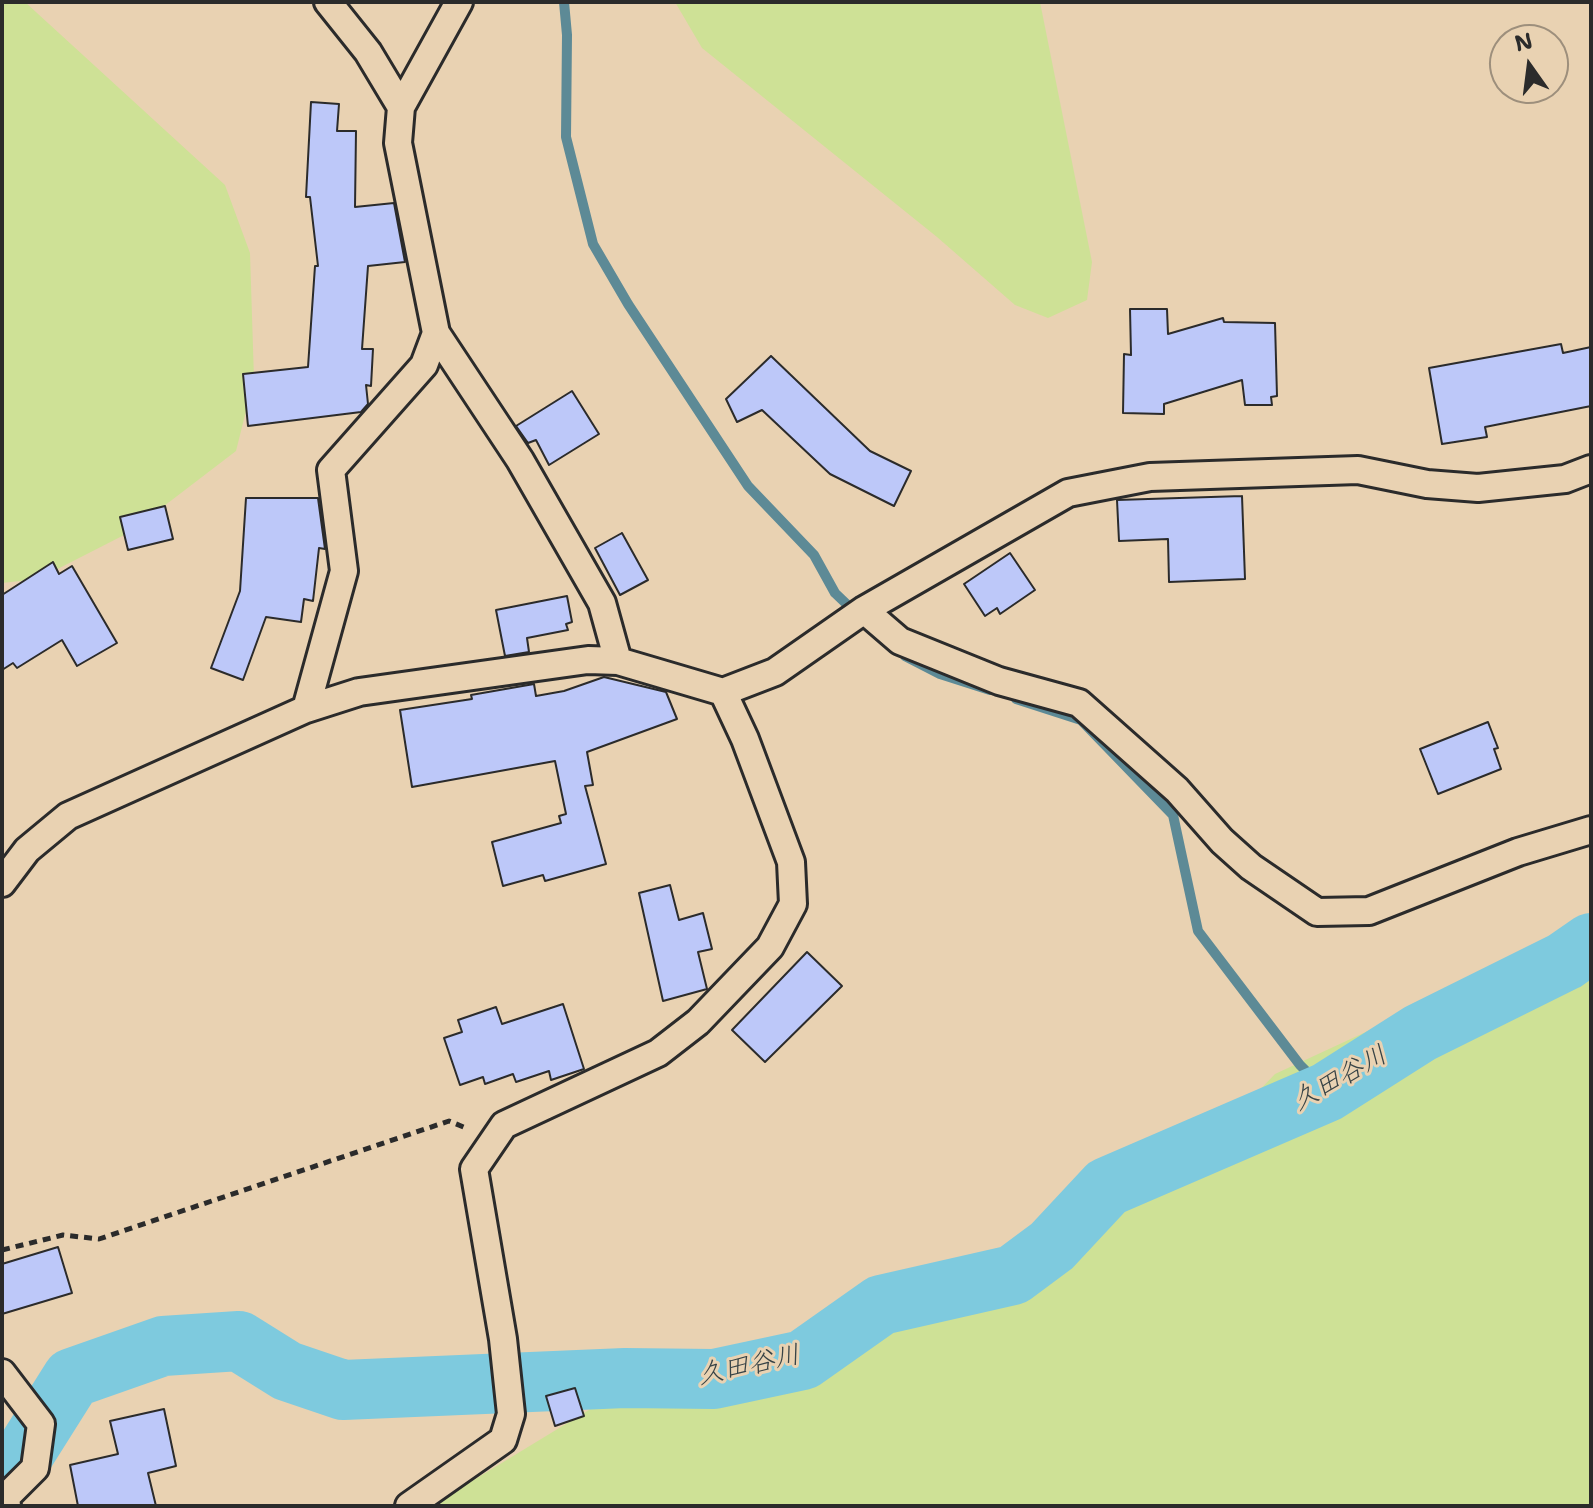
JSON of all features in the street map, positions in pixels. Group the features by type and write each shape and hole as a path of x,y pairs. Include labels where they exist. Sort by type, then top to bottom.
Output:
{"street":[{"path":"328,2 368,52 401,107"},
{"path":"459,2 401,107 398,143 436,333 520,460 594,590 618,661"},
{"path":"306,709 344,571 331,470 424,365 436,333"},
{"path":"2,883 27,850 68,816 306,709 359,692 588,660 618,661 723,692 775,672 864,610 1068,493 1150,477 1358,470 1427,484 1478,488 1565,479 1591,469"},
{"path":"864,610 900,641 999,681 1079,703 1177,790 1222,841 1251,867 1317,912 1369,911 1518,852 1591,830"},
{"path":"409,1506 503,1440 511,1414 503,1339 474,1169 504,1125 658,1053 698,1022 770,947 793,904 791,862 723,692"},
{"path":"2,1373 41,1424 35,1468 6,1497 7,1506"}],"path":[{"path":"2,1250 63,1235 99,1239 449,1121 494,1140"}],"green space":[{"path":"2,2 25,2 225,185 250,253 254,379 236,451 130,532 38,579 2,583"},
{"path":"675,2 1040,2 1092,262 1087,300 1048,318 1015,305 937,237 702,48"},
{"path":"1591,924 1591,1506 431,1506 620,1391 683,1376 779,1372 893,1312 1028,1280 1090,1214 1170,1166 1247,1103 1275,1074 1465,986 1532,945"}],"building":[{"path":"311,102 339,104 337,131 356,131 355,207 394,203 405,262 368,266 362,349 373,349 371,386 366,385 368,404 361,412 248,426 243,374 308,367 315,266 318,266 310,197 306,197"},
{"path":"1130,309 1167,309 1168,334 1223,318 1224,322 1275,323 1277,396 1271,397 1272,405 1245,405 1242,380 1164,404 1164,414 1123,413 1124,354 1131,355"},
{"path":"1561,344 1563,353 1591,347 1591,406 1485,427 1487,437 1442,444 1429,368"},
{"path":"771,356 870,451 911,471 894,506 830,474 762,410 737,422 726,399"},
{"path":"572,391 599,434 549,465 536,440 528,443 516,426"},
{"path":"1242,496 1245,579 1169,582 1168,539 1119,541 1117,500"},
{"path":"246,498 318,498 325,549 319,548 313,601 304,599 301,622 266,617 243,680 211,668 240,591"},
{"path":"165,506 173,539 128,550 120,517"},
{"path":"622,533 648,580 620,595 595,548"},
{"path":"1010,553 1035,590 1000,614 997,608 985,616 964,584"},
{"path":"53,562 59,574 72,566 117,643 77,666 62,640 17,668 13,663 2,670 2,595"},
{"path":"567,596 572,622 566,624 568,630 527,638 529,652 505,656 496,610"},
{"path":"604,677 666,692 677,719 587,752 593,785 585,786 606,864 545,881 543,875 503,886 492,842 561,823 559,816 566,814 555,761 412,787 400,710 472,699 471,695 534,684 536,696 564,691"},
{"path":"1488,722 1498,748 1494,749 1501,769 1438,794 1420,749"},
{"path":"670,885 679,920 703,913 712,949 698,952 707,989 663,1001 639,893"},
{"path":"807,952 842,986 765,1062 732,1030"},
{"path":"563,1004 584,1069 551,1080 549,1071 516,1082 513,1074 485,1084 483,1077 460,1085 444,1038 462,1032 458,1020 496,1007 502,1024"},
{"path":"58,1247 72,1293 2,1314 2,1264"},
{"path":"575,1388 584,1416 555,1426 546,1396"},
{"path":"164,1409 176,1466 148,1473 156,1506 78,1506 70,1465 118,1454 110,1421"}],"waterway":[{"path":"564,2 567,35 566,137 593,244 628,304 748,486 814,555 835,593 857,614"},
{"path":"905,656 940,674 990,690"},
{"path":"1016,699 1081,720 1173,815 1198,931 1300,1065 1327,1092"},
{"name":"久田谷川","path":"2,1471 26,1451 72,1378 163,1346 239,1341 287,1371 343,1390 625,1378 714,1379 803,1360 881,1305 1013,1275 1052,1246 1107,1187 1327,1092 1420,1033 1565,961 1591,943"}]}
